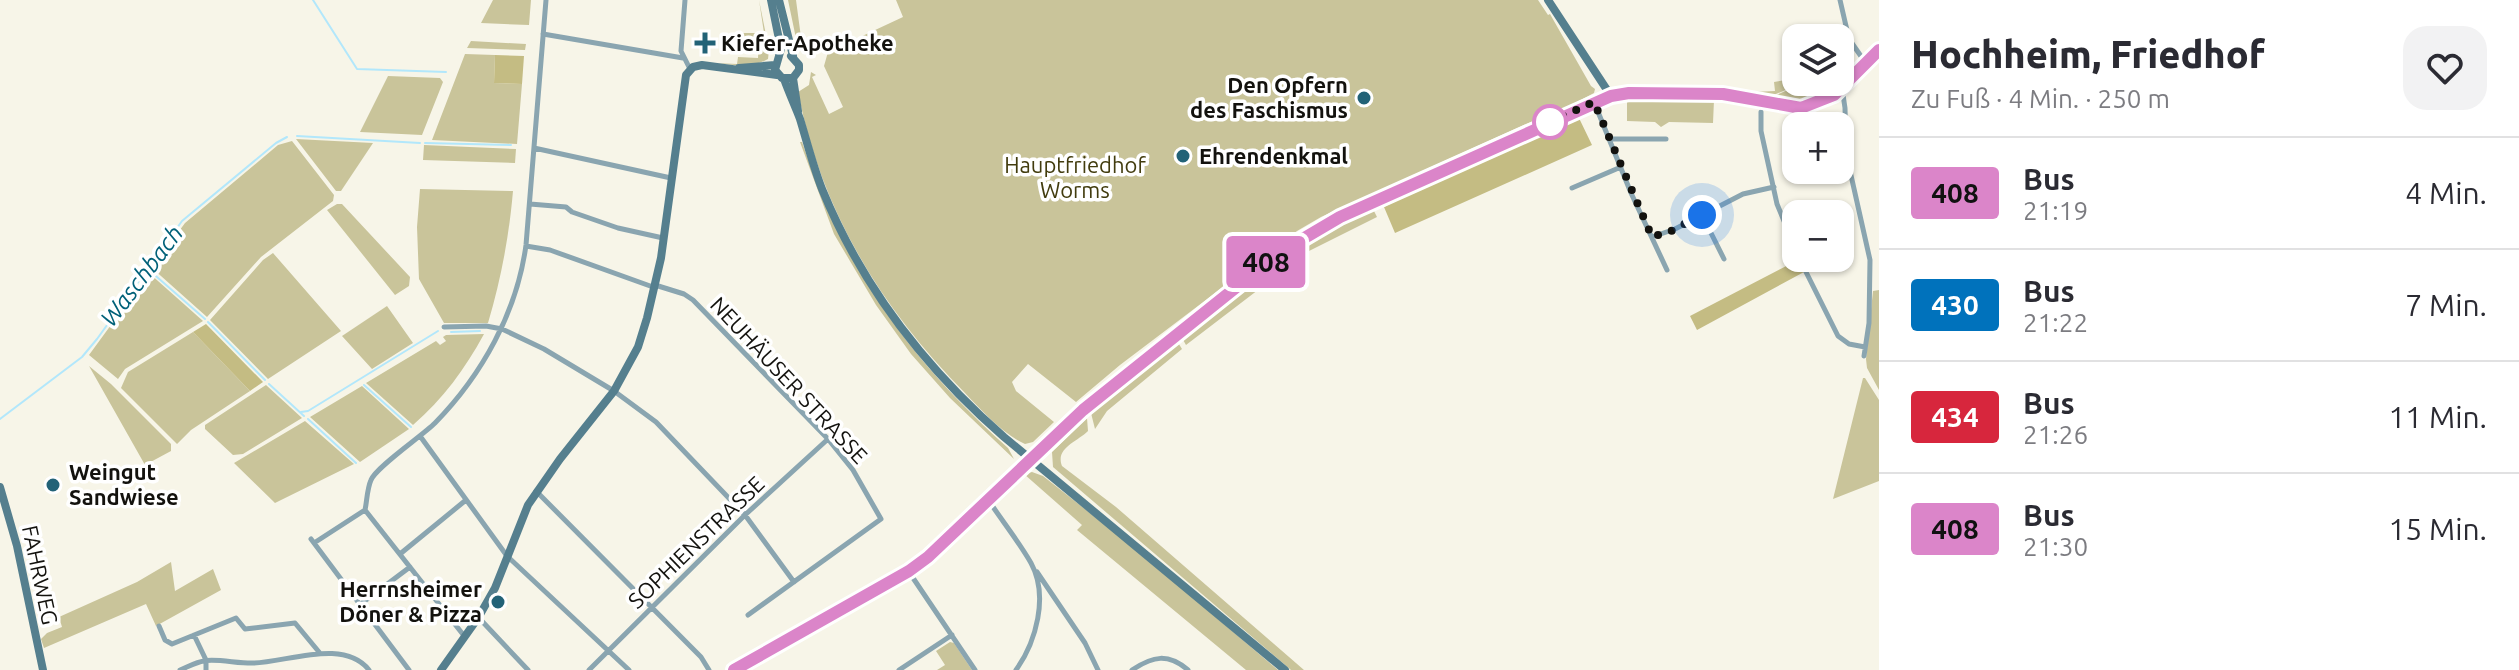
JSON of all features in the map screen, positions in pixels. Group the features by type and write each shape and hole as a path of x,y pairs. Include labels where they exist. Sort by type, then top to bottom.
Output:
{"street":[{"path":"409,670 313,541 365,510 372,477 420,436 454,400 502,329 523,266 526,245 546,0"},
{"path":"685,0 681,46 683,58 690,69"},
{"path":"771,0 782,71 826,197 847,244 881,301 917,349 949,385 1030,459 1285,670"},
{"path":"441,670 495,588 522,516 536,491 614,391 638,347 664,239 686,75 690,69 702,65 730,69 799,70 779,0"},
{"path":"1548,0 1611,96"},
{"path":"1841,3 1848,36 1863,64"},
{"path":"543,34 683,58"},
{"path":"1854,74 1879,50"},
{"path":"782,71 793,56"},
{"path":"734,670 909,571 946,542 1030,459 1149,355 1257,269 1300,239 1340,217 1611,96 1629,93 1723,94 1797,108 1831,96"},
{"path":"1845,96 1846,153 1870,260 1864,356"},
{"path":"1594,102 1667,270"},
{"path":"1761,112 1761,131 1782,217"},
{"path":"1610,139 1666,139"},
{"path":"534,148 672,179"},
{"path":"1572,188 1621,167"},
{"path":"1652,237 1671,231 1743,194 1774,187"},
{"path":"530,204 566,207 572,212 638,234 664,239"},
{"path":"1702,215 1724,259"},
{"name":"NEUHÄUSER STRASSE","path":"526,245 684,294 693,300 828,439 853,470 881,519 794,582"},
{"path":"1806,272 1838,336 1849,344 1865,347"},
{"path":"444,327 486,326 502,329 544,349 614,391 656,422 745,515 794,582 748,615"},
{"path":"420,436 507,556 629,670"},
{"name":"SOPHIENSTRASSE","path":"589,670 745,515 828,439"},
{"name":"FAHRWEG","path":"0,487 17,546 43,670"},
{"path":"536,491 701,657 709,670"},
{"path":"400,554 466,500"},
{"path":"988,500 1085,643 1098,670"},
{"path":"365,510 465,637"},
{"path":"1016,670 1032,640 1038,613 1038,589 1032,565"},
{"path":"362,603 410,567"},
{"path":"909,571 975,670"},
{"path":"159,626 165,640 172,644 236,618 245,629 292,622 299,625 319,653"},
{"path":"478,618 528,670"},
{"path":"194,635 206,660 206,670"},
{"path":"899,670 952,635"},
{"path":"180,670 206,660 258,663 319,653 356,658 369,670"},
{"path":"1132,670 1148,660 1161,657 1176,660 1188,670"}],"green space":[{"path":"493,0 531,0 529,25 481,23"},
{"path":"759,0 768,59 749,65 716,63 737,64 738,57 758,58 759,38 740,36 737,40 738,33 764,33"},
{"path":"788,0 796,0 802,45 806,44 806,52 798,48"},
{"name":"Hauptfriedhof Worms","path":"896,0 1538,0 1550,14 1595,89 1594,93 1562,110 1321,217 1297,231 1076,402 1028,364 1012,382 1016,391 1054,422 1033,442 1025,444 1001,428 965,393 935,361 881,292 839,217 808,135 798,92 809,85 811,72 816,75 812,77 829,114 843,107 824,66 828,52 903,17"},
{"path":"471,41 526,44 525,50 467,48"},
{"path":"465,54 495,55 494,83 522,84 517,144 432,140"},
{"path":"388,76 440,78 443,82 422,135 360,132"},
{"path":"1782,81 1782,92 1769,97 1752,92 1775,91 1774,82"},
{"path":"1782,93 1782,96 1819,97 1800,102 1772,97"},
{"path":"1714,100 1713,123 1669,122 1661,127 1655,122 1627,121 1627,101"},
{"path":"296,139 373,143 341,191 336,191"},
{"path":"292,141 334,195 333,201 261,257 207,317 152,268 185,223 278,145"},
{"path":"800,142 839,231 884,309 939,380 1008,448 1014,459 950,398 911,354 876,305 834,234"},
{"path":"424,145 516,149 515,163 423,160"},
{"path":"420,189 513,191 504,258 488,323 444,323 419,279 417,227"},
{"path":"342,204 410,277 409,286 395,295 327,210"},
{"path":"1373,209 1377,217 1309,251 1186,345 1182,338 1298,248"},
{"path":"273,253 341,331 268,379 210,320 263,260"},
{"path":"149,273 203,321 125,369 118,379 89,355"},
{"path":"1879,290 1879,390 1867,368 1866,359 1873,291"},
{"path":"387,306 413,343 372,369 342,336"},
{"path":"193,332 250,391 191,430 177,444 121,388 128,372"},
{"path":"484,334 453,383 413,425 366,383 436,341 440,345 446,341 443,337 446,335"},
{"path":"1177,341 1182,349 1107,411 1095,429 1091,413"},
{"path":"89,366 171,444 171,451 145,465"},
{"path":"1863,378 1879,400 1879,481 1833,499"},
{"path":"266,385 302,418 243,454 233,455 205,429 205,425"},
{"path":"362,386 409,429 360,462 310,417"},
{"path":"1087,418 1088,431 1064,450 1062,466 1116,507 1304,670 1291,670 1053,467 1052,452"},
{"path":"305,421 354,464 275,503 234,463"},
{"path":"1032,472 1043,476 1137,550 1278,670 1246,670 1077,530 1082,525 1024,474"},
{"path":"171,562 175,591 213,569 221,590 156,626 146,604 44,648 41,639 62,627 59,617 137,582"},
{"path":"950,642 954,643 972,670 937,670 945,665 936,651"}],"shaded area":[{"path":"495,55 524,56 522,84 494,83"},
{"path":"1578,116 1592,145 1395,233 1384,207 1471,163"},
{"path":"1782,268 1782,272 1804,272 1697,330 1690,316"},
{"path":"206,324 263,382 250,391 193,332"}],"waterway":[{"path":"313,0 357,69 446,72"},
{"path":"297,136 420,143"},
{"name":"Waschbach","path":"0,419 82,357 182,221 287,137"},
{"path":"425,143 511,145"},
{"path":"149,270 205,319"},
{"path":"208,322 265,380"},
{"path":"301,412 308,411 438,331"},
{"path":"451,332 480,331"},
{"path":"269,384 304,416"},
{"path":"364,385 411,427"},
{"path":"308,419 356,463"}],"bus line":[{"name":"408","path":"734,670 909,571 928,557 1046,443 1127,373 1257,269 1325,225 1611,96 1629,93 1739,95 1801,108 1834,95 1879,50"}],"place":[{"name":"Kiefer-Apotheke","path":"705,43"},
{"name":"Den Opfern des Faschismus","path":"1364,98"},
{"name":"Ehrendenkmal","path":"1183,156"},
{"name":"Weingut Sandwiese","path":"53,485"},
{"name":"Herrnsheimer Döner & Pizza","path":"498,602"}],"route":[{"path":"1550,122 1594,102 1652,237 1702,215"}]}
